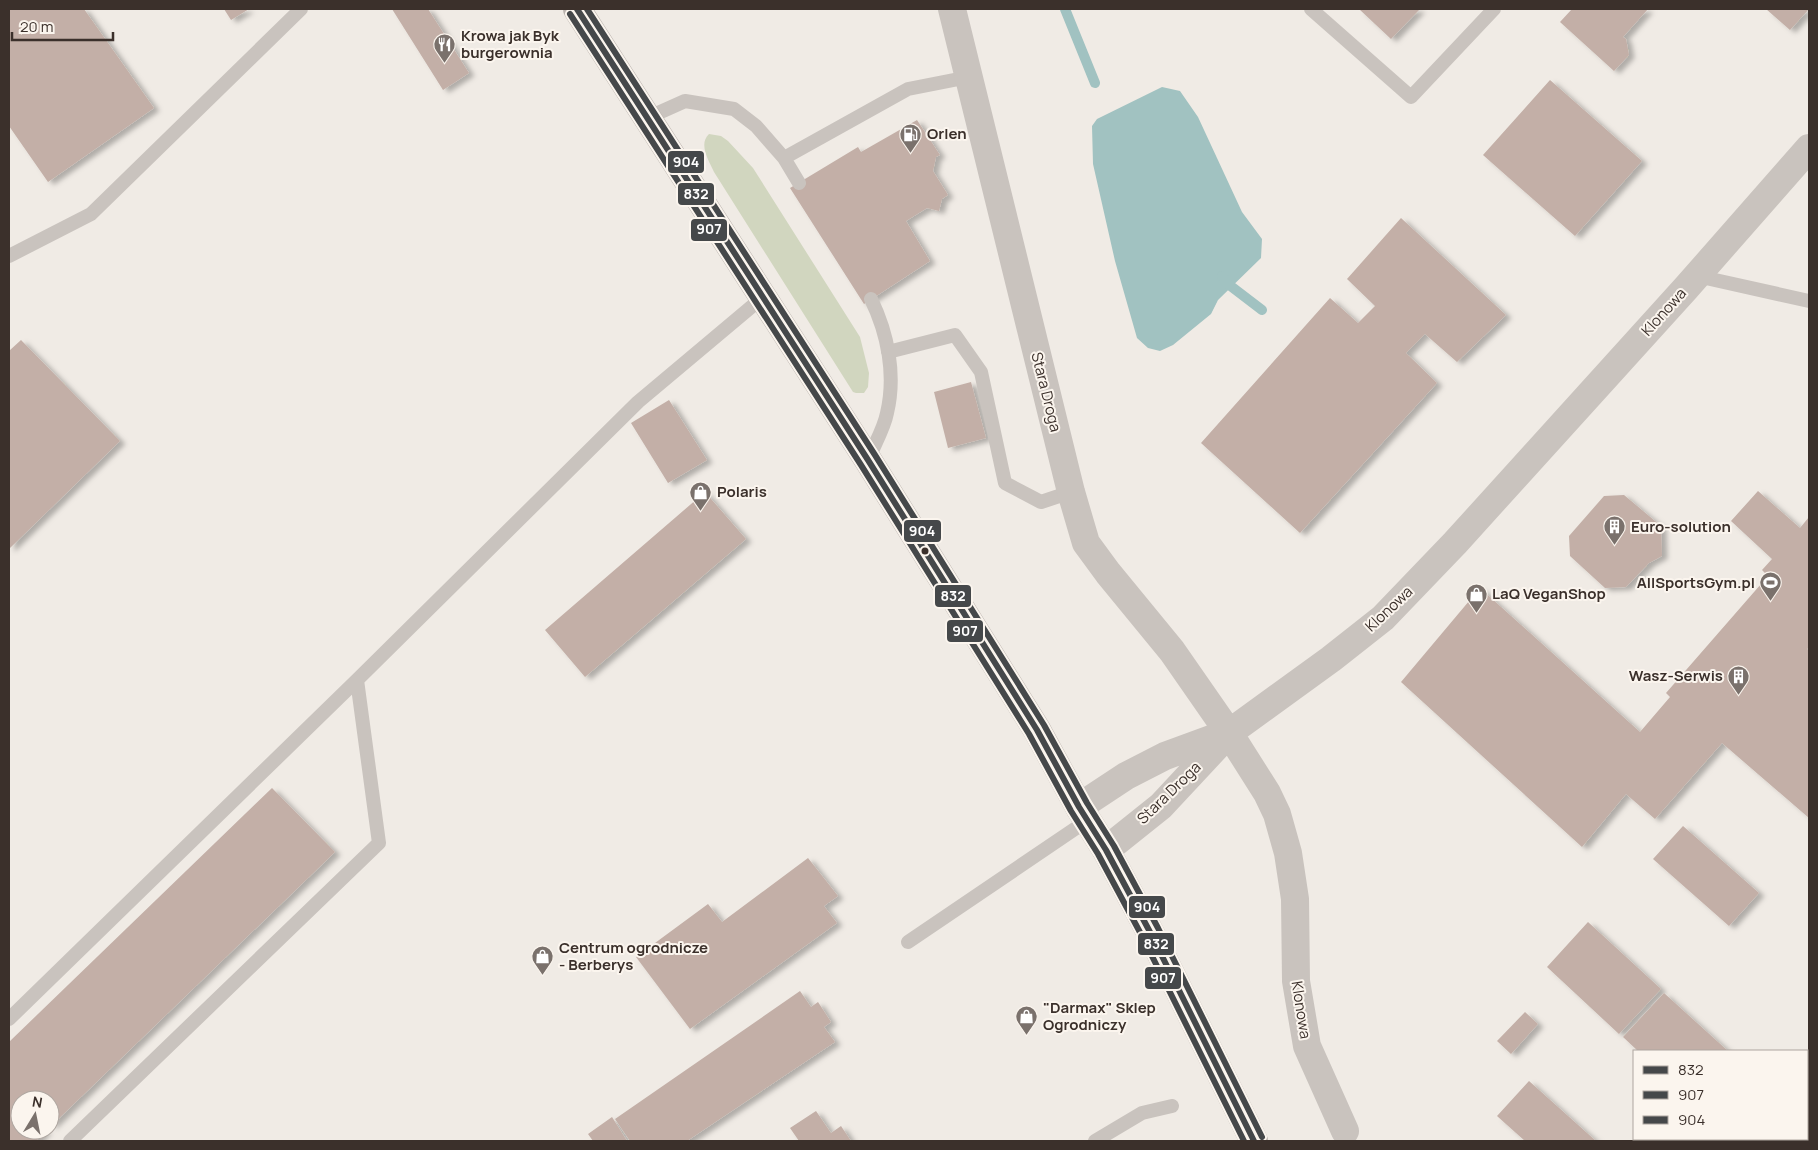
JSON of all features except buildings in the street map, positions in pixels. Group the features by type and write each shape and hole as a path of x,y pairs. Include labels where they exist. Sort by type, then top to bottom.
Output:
{"main road":[{"path":"577,9 868,460 1036,730 1106,850 1154,940 1254,1141"}],"street":[{"name":"Stara Droga","path":"952,9 1071,492 1086,543 1172,651 1229,733"},
{"name":"Klonowa","path":"1345,1131 1307,1046 1296,982 1295,899 1288,852 1278,814 1229,733 1331,660 1383,618 1456,543 1697,276 1809,148"},
{"name":"Stara Droga","path":"1084,813 1126,776 1165,756 1229,733"},
{"name":"Stara Droga","path":"1106,850 1161,806 1229,733"}],"lane":[{"path":"9,256 91,214 301,9"},
{"path":"1311,9 1411,97 1494,9"},
{"path":"784,158 908,88 969,77"},
{"path":"647,118 685,101 734,108 756,126 784,158 798,183"},
{"path":"1697,276 1809,301"},
{"path":"9,1019 357,680 638,402 762,296"},
{"path":"868,460 887,414 892,380 881,320 871,299"},
{"path":"888,352 955,335 981,372 1005,483 1041,502 1071,492"},
{"path":"70,1141 379,843 357,680"},
{"path":"908,942 1084,813"},
{"path":"1094,1141 1142,1113 1172,1106"}],"green space":[{"path":"709,134 721,136 728,141 753,168 860,337 869,373 868,387 864,393 853,392 714,172 704,148 704,143"}],"water":[{"path":"1162,87 1180,91 1198,117 1242,212 1262,239 1261,258 1218,300 1211,314 1173,345 1160,351 1148,348 1137,338 1115,261 1093,164 1092,126 1097,119"}],"waterway":[{"path":"1065,9 1095,83"},
{"path":"1222,276 1228,284 1262,310"}],"transit line":[{"name":"832","path":"577,9 868,460 1037,730 1079,807 1106,850 1150,932 1254,1141"},
{"name":"904","path":"587,9 875,455 1044,725 1087,803 1114,846 1158,928 1262,1137"},
{"name":"907","path":"570,14 861,465 1029,734 1071,811 1098,854 1142,936 1244,1141"}],"place":[{"name":"Krowa jak Byk burgerownia","path":"445,64"},
{"name":"Orlen","path":"911,153"},
{"name":"Polaris","path":"701,511"},
{"name":"Euro-solution","path":"1615,546"},
{"name":"AllSportsGym.pl","path":"1771,602"},
{"name":"LaQ VeganShop","path":"1476,613"},
{"name":"Wasz-Serwis","path":"1739,695"},
{"name":"Centrum ogrodnicze - Berberys","path":"543,976"},
{"name":"\"Darmax\" Sklep Ogrodniczy","path":"1027,1036"}]}
